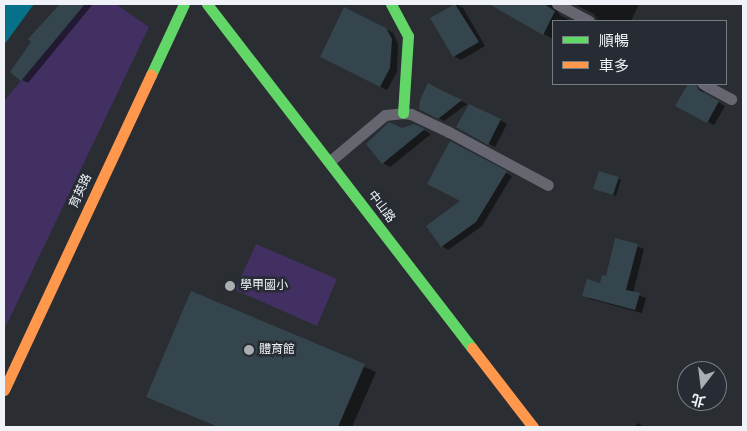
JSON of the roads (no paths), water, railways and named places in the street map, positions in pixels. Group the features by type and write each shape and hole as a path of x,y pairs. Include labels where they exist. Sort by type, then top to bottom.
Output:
{"street":[{"name":"育英路","path":"4,390 184,4"},
{"name":"中山路","path":"207,4 533,427"},
{"path":"391,4 408,36 404,113"}],"lane":[{"path":"557,4 587,20"},
{"path":"706,85 731,99"},
{"path":"330,162 385,115 404,113 411,114 449,132 548,185"}],"water":[{"path":"4,4 34,4 4,45"}],"place":[{"name":"學甲國小","path":"230,286"},
{"name":"體育館","path":"249,350"}]}
